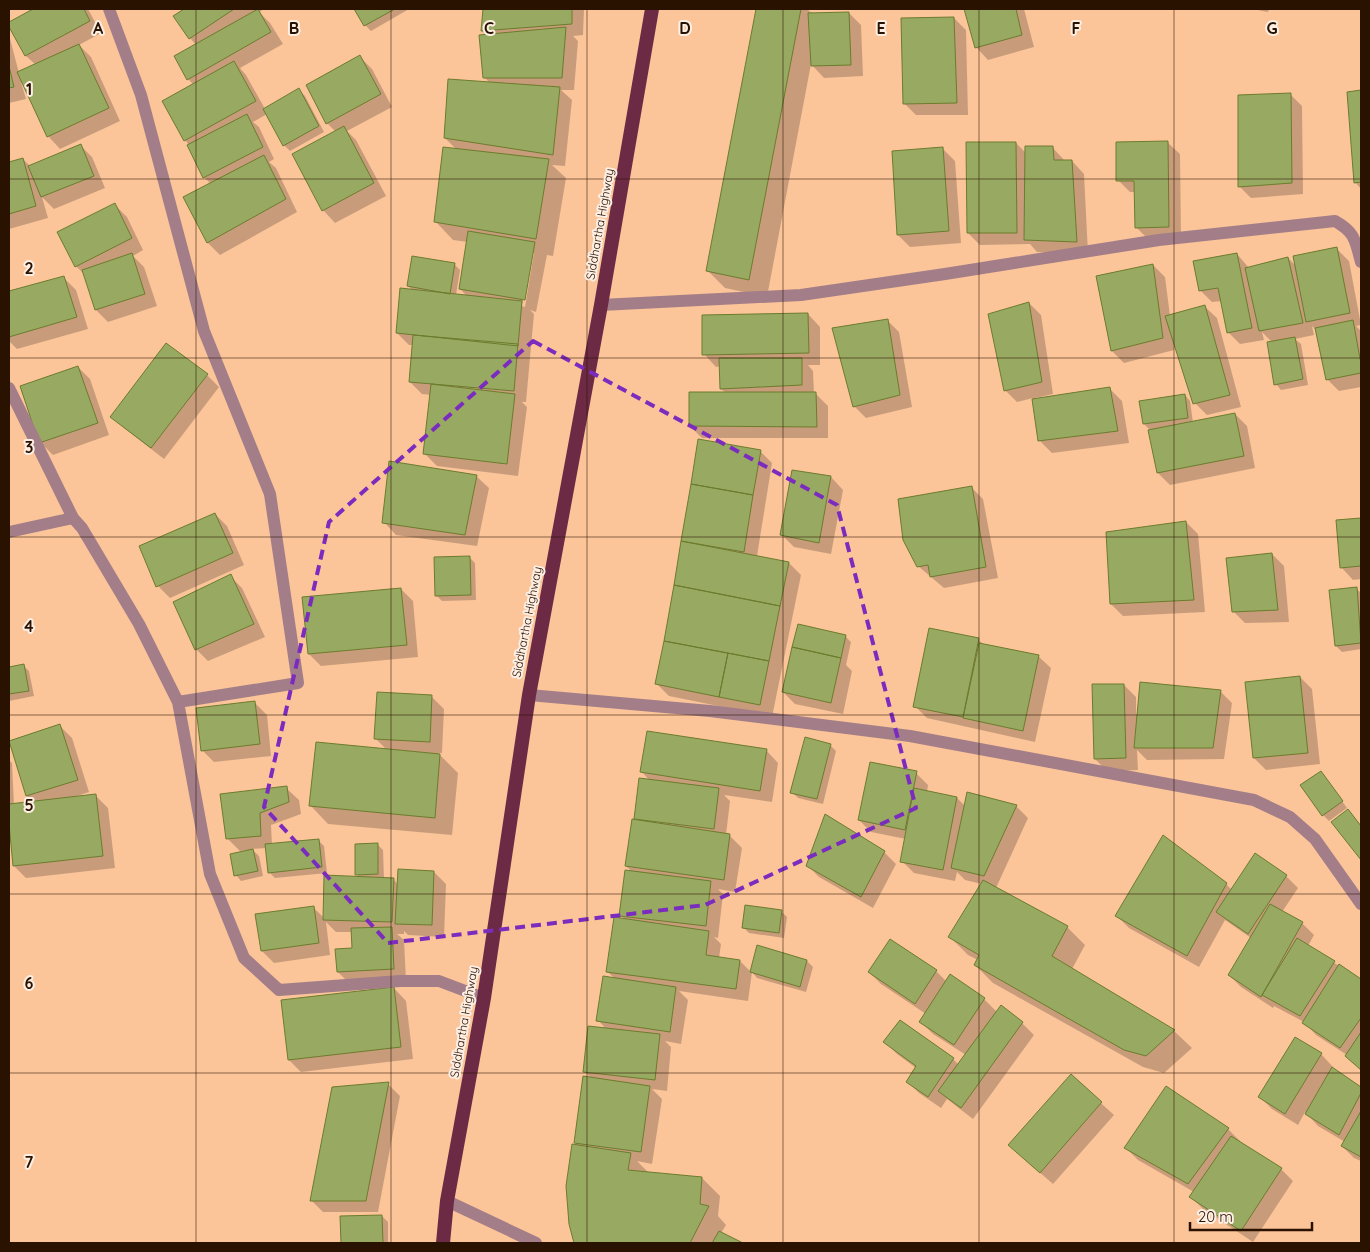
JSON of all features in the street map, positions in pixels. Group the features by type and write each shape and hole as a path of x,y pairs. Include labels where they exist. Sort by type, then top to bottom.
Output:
{"highway":[{"name":"Siddhartha Highway","path":"443,1243 447,1201 484,998 529,695 601,305 652,9"}],"street":[{"path":"109,9 141,95 204,331 270,494 298,683 178,702"},
{"path":"601,305 801,295 1158,240 1335,221 1347,228 1353,235 1361,262"},
{"path":"9,388 73,518 82,528 139,624 178,702 210,874 244,958 279,990 400,980 439,981 484,998"},
{"path":"9,532 73,518"},
{"path":"529,695 710,711 910,736 1254,800 1290,816 1315,839 1361,904"},
{"path":"447,1201 536,1243"}],"highlighted area":[{"path":"533,341 837,505 916,808 705,905 388,943 264,807 329,522"}],"building":[{"path":"33,9 84,9 90,21 25,56 9,27 9,22"},
{"path":"184,9 234,9 189,39 173,16"},
{"path":"258,9 271,32 187,80 174,56"},
{"path":"354,9 395,9 364,26"},
{"path":"483,9 572,9 572,24 481,31"},
{"path":"756,9 801,9 749,280 706,271"},
{"path":"964,9 1016,9 1022,35 975,48"},
{"path":"849,12 851,65 811,66 808,13"},
{"path":"954,17 957,103 903,104 901,18"},
{"path":"566,27 562,78 483,78 479,35"},
{"path":"79,44 109,108 47,137 17,72"},
{"path":"360,55 381,94 326,124 306,85"},
{"path":"234,61 256,101 184,141 162,101"},
{"path":"9,66 14,87 9,88"},
{"path":"448,79 560,87 553,155 444,138"},
{"path":"299,88 319,126 283,146 263,109"},
{"path":"1361,90 1361,182 1354,183 1347,92"},
{"path":"1291,93 1292,183 1238,187 1238,95"},
{"path":"247,114 263,147 203,178 187,145"},
{"path":"344,126 374,183 322,211 292,154"},
{"path":"1168,141 1169,227 1135,228 1134,181 1116,181 1116,142"},
{"path":"966,142 1016,142 1017,233 967,233"},
{"path":"81,144 94,176 41,197 28,166"},
{"path":"1025,146 1053,146 1054,160 1072,160 1077,242 1024,240"},
{"path":"443,147 549,159 536,239 434,222"},
{"path":"943,147 949,231 897,235 892,151"},
{"path":"264,155 286,199 207,243 183,197"},
{"path":"23,158 36,206 9,214 9,162"},
{"path":"115,203 132,238 75,267 57,232"},
{"path":"468,231 535,242 525,300 459,289"},
{"path":"1337,247 1350,313 1306,322 1293,256"},
{"path":"132,253 145,294 95,310 82,270"},
{"path":"1237,253 1252,328 1227,333 1218,288 1199,291 1193,261"},
{"path":"412,256 455,263 450,294 407,286"},
{"path":"1288,257 1303,323 1259,331 1245,268"},
{"path":"1153,264 1163,338 1111,351 1096,276"},
{"path":"64,276 77,317 9,337 9,291"},
{"path":"400,288 522,301 518,346 396,333"},
{"path":"1029,302 1042,382 1004,391 988,314"},
{"path":"1205,305 1230,395 1193,404 1165,316"},
{"path":"808,313 809,353 702,355 702,315"},
{"path":"888,319 900,395 853,407 832,328"},
{"path":"1353,320 1361,373 1326,380 1315,328"},
{"path":"413,335 518,344 514,391 409,382"},
{"path":"1295,337 1303,379 1274,385 1267,342"},
{"path":"166,343 208,374 151,448 110,417"},
{"path":"719,358 802,358 802,385 720,389"},
{"path":"78,366 98,423 39,443 20,386"},
{"path":"431,384 515,394 507,464 423,454"},
{"path":"1110,387 1118,431 1038,441 1032,399"},
{"path":"689,392 816,392 817,427 689,426"},
{"path":"1185,394 1188,418 1143,424 1139,401"},
{"path":"1235,413 1244,456 1157,473 1148,430"},
{"path":"698,439 761,450 753,495 691,484"},
{"path":"389,461 477,475 465,535 382,523"},
{"path":"792,470 831,476 819,543 780,535"},
{"path":"691,484 753,495 744,552 681,541"},
{"path":"972,486 986,567 930,577 928,565 917,567 903,540 898,499"},
{"path":"215,513 233,553 156,587 139,546"},
{"path":"1361,518 1361,566 1340,568 1336,520"},
{"path":"1186,521 1194,600 1110,604 1106,532"},
{"path":"681,541 789,562 780,606 674,585"},
{"path":"1272,553 1278,610 1232,612 1226,558"},
{"path":"470,556 471,595 435,596 434,557"},
{"path":"231,574 254,624 195,650 173,602"},
{"path":"674,585 780,606 769,661 664,641"},
{"path":"1357,587 1361,643 1335,646 1329,590"},
{"path":"401,588 407,645 308,654 302,597"},
{"path":"798,624 846,635 841,658 792,647"},
{"path":"929,628 979,638 963,717 913,707"},
{"path":"664,641 728,653 719,697 655,684"},
{"path":"979,643 1039,655 1023,731 963,718"},
{"path":"792,647 841,658 831,703 782,692"},
{"path":"728,653 769,661 760,705 719,697"},
{"path":"24,664 29,691 9,694 9,667"},
{"path":"1300,676 1308,753 1253,758 1245,682"},
{"path":"1140,682 1221,690 1213,748 1134,748"},
{"path":"1092,684 1124,684 1126,758 1094,759"},
{"path":"377,692 432,695 430,742 374,739"},
{"path":"255,701 260,744 201,751 196,708"},
{"path":"60,724 78,780 26,796 9,741"},
{"path":"647,731 767,749 760,791 640,772"},
{"path":"805,737 831,744 817,799 790,793"},
{"path":"316,742 440,754 435,818 309,806"},
{"path":"870,762 917,771 905,830 858,820"},
{"path":"1321,771 1343,801 1322,816 1300,785"},
{"path":"639,778 719,788 714,829 634,819"},
{"path":"287,786 289,802 260,813 261,836 226,839 220,794"},
{"path":"914,788 957,797 943,870 900,862"},
{"path":"967,792 1017,805 984,876 951,868"},
{"path":"96,794 103,856 13,866 9,804"},
{"path":"1348,809 1361,826 1361,860 1331,822"},
{"path":"825,814 885,851 861,897 806,866"},
{"path":"632,819 730,834 724,880 625,866"},
{"path":"1163,835 1227,883 1187,956 1115,916"},
{"path":"319,839 322,867 268,873 265,844"},
{"path":"378,843 378,874 355,875 355,844"},
{"path":"253,849 258,871 234,876 230,854"},
{"path":"1255,853 1287,875 1248,934 1216,912"},
{"path":"398,869 434,871 432,925 395,924"},
{"path":"625,870 711,881 706,926 619,916"},
{"path":"324,875 394,878 392,922 323,920"},
{"path":"983,880 1068,926 1052,956 1175,1030 1146,1056 1124,1050 974,965 979,955 948,937"},
{"path":"1270,904 1303,922 1261,997 1228,975"},
{"path":"745,905 782,910 779,933 742,928"},
{"path":"314,906 319,943 261,951 255,914"},
{"path":"614,917 709,931 706,955 740,960 736,989 606,972"},
{"path":"392,927 394,969 337,972 335,949 352,948 351,928"},
{"path":"1297,938 1335,961 1300,1016 1262,995"},
{"path":"890,939 937,970 915,1004 868,972"},
{"path":"757,945 807,960 800,987 750,972"},
{"path":"1339,964 1361,979 1361,1018 1340,1048 1302,1023"},
{"path":"950,974 985,998 954,1045 919,1022"},
{"path":"603,976 676,987 670,1032 596,1021"},
{"path":"394,987 401,1047 288,1060 281,1000"},
{"path":"1001,1005 1023,1022 961,1108 938,1091"},
{"path":"900,1020 954,1058 928,1097 906,1082 916,1066 883,1042"},
{"path":"588,1026 660,1034 655,1080 583,1072"},
{"path":"1361,1032 1361,1070 1345,1056"},
{"path":"1295,1037 1322,1053 1285,1114 1258,1097"},
{"path":"1332,1067 1361,1087 1361,1093 1339,1135 1305,1114"},
{"path":"1071,1074 1102,1102 1040,1173 1008,1145"},
{"path":"583,1076 650,1086 641,1152 574,1143"},
{"path":"389,1082 366,1201 310,1201 332,1087"},
{"path":"1166,1086 1229,1128 1188,1184 1124,1148"},
{"path":"1361,1111 1361,1157 1341,1146"},
{"path":"1231,1136 1282,1168 1241,1231 1189,1197"},
{"path":"572,1144 631,1153 628,1170 702,1177 700,1204 709,1206 690,1243 574,1243 569,1224 566,1186"},
{"path":"382,1215 383,1243 341,1243 340,1216"},
{"path":"719,1231 743,1243 712,1243"}]}
